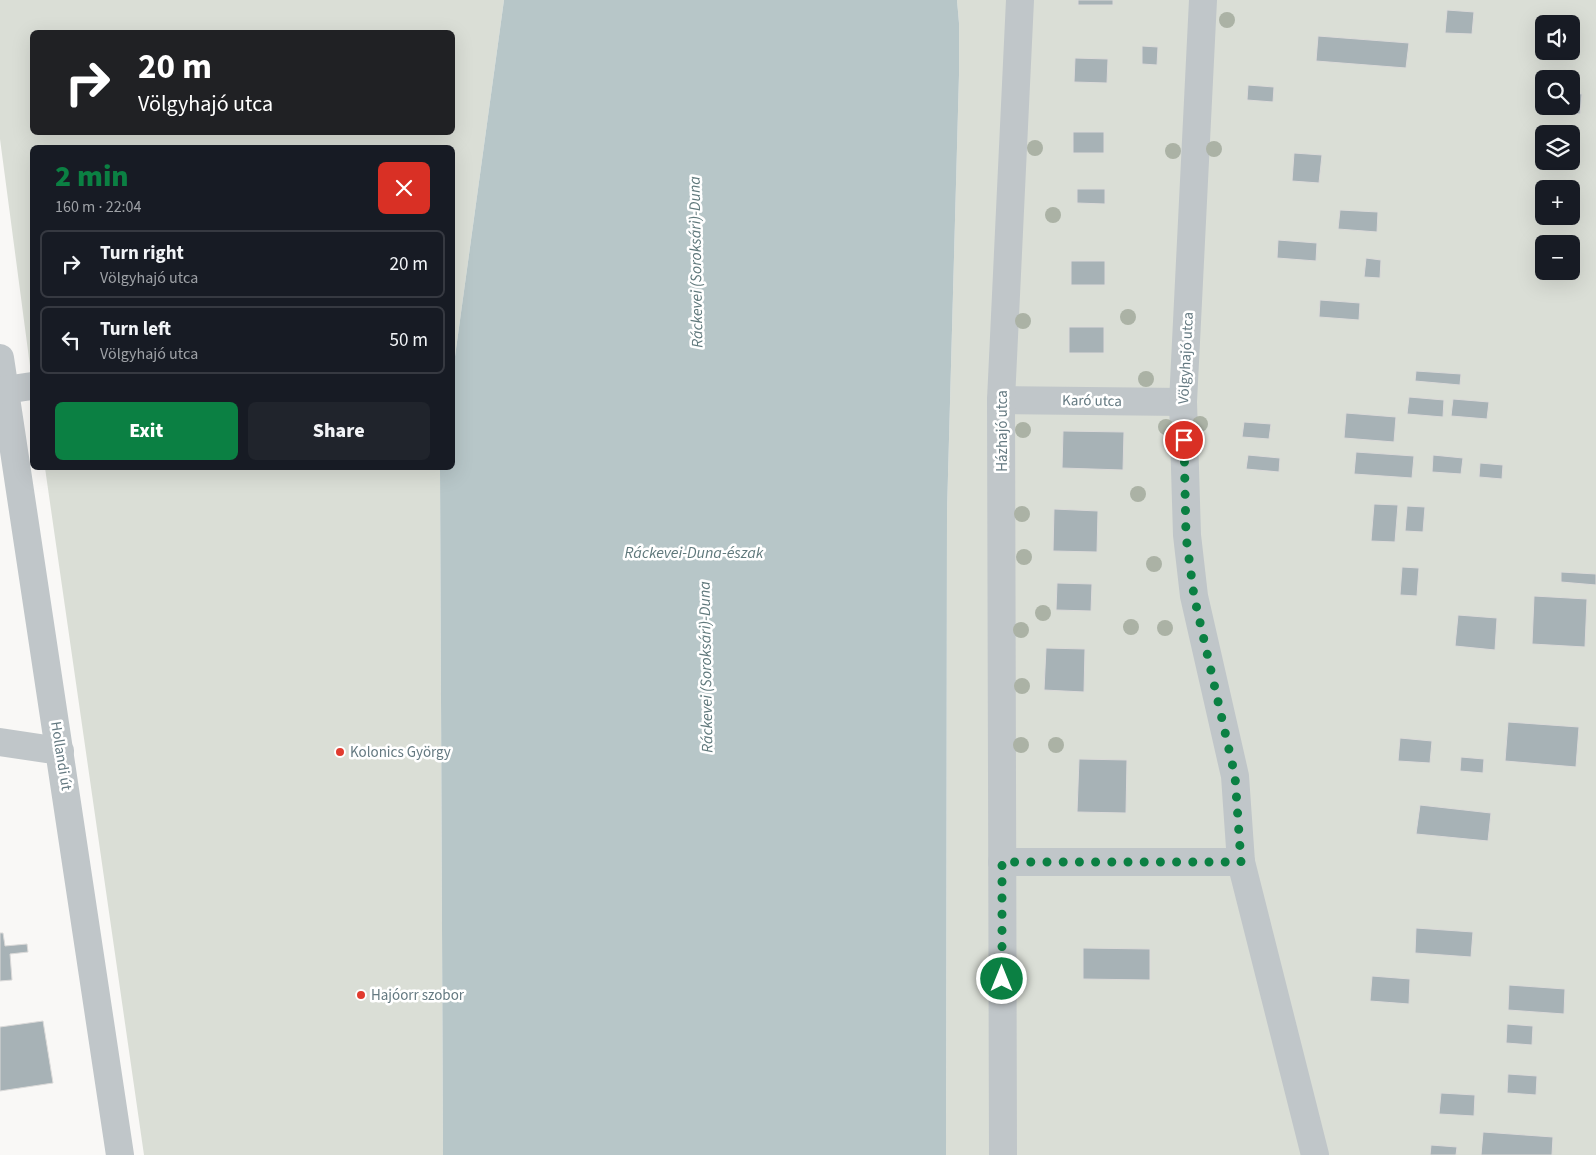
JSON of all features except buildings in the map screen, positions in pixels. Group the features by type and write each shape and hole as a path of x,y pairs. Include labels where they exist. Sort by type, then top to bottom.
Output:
{"street":[{"name":"Házhajó utca","path":"1003,1155 1002,400 1020,0"},
{"name":"Völgyhajó utca","path":"1203,0 1183,402 1186,536 1194,596 1235,776 1241,862 1315,1155"},
{"name":"Hollandi út","path":"0,358 120,1155"},
{"path":"5,390 30,386"},
{"name":"Karó utca","path":"1002,400 1183,402"},
{"path":"0,742 60,751"},
{"path":"1002,862 1241,862"}],"shaded area":[{"path":"0,0 504,0 455,356 455,145 30,145 30,366 0,139"},
{"path":"957,0 1596,0 1596,1155 946,1155 947,512 959,75"},
{"path":"45,470 440,470 443,1155 144,1155"}],"water":[{"name":"Ráckevei-Duna-észak","path":"504,0 957,0 959,75 947,512 946,1155 443,1155 440,470 455,470 455,356"}],"place":[{"name":"Kolonics György","path":"340,752"},
{"name":"Hajóorr szobor","path":"361,995"}],"route":[{"path":"1002,979 1002,862 1241,862 1235,776 1194,596 1186,536 1184,440"}],"water label":[{"name":"Ráckevei (Soroksári)-Duna","path":"696,262"},
{"name":"Ráckevei (Soroksári)-Duna","path":"706,667"}]}
